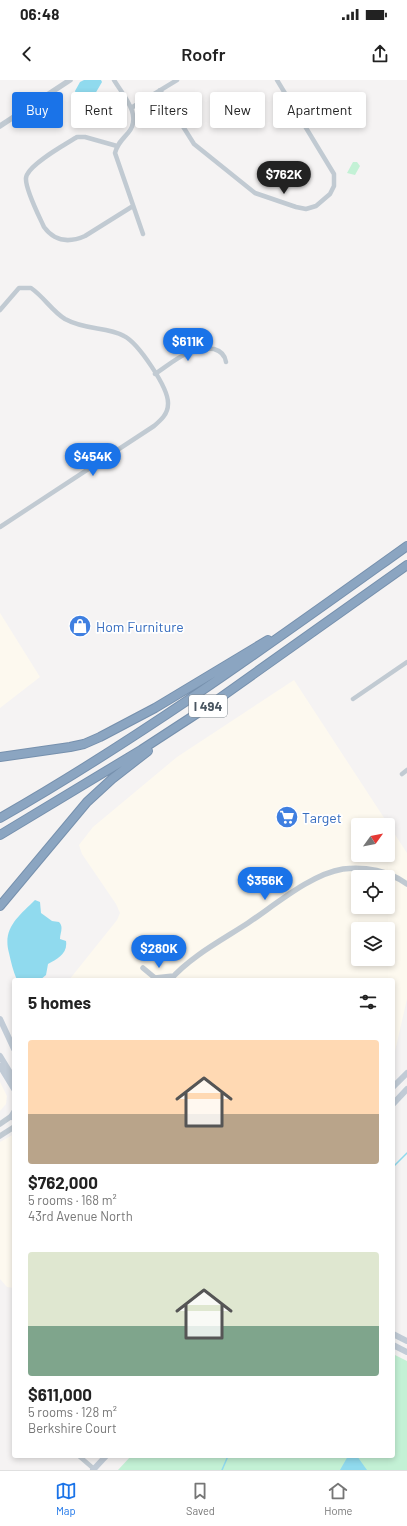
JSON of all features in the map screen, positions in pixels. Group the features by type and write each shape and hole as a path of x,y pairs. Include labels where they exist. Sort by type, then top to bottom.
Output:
{"highway":[{"name":"I 494","path":"0,818 93,763 166,716 407,546"},
{"name":"I 494","path":"0,835 90,782 191,717 407,564"},
{"path":"2,756 70,747 100,737 155,708 266,640 280,636"},
{"path":"0,906 73,818 96,793 191,717"}],"main road":[{"path":"0,1019 12,1045"},
{"path":"0,1056 12,1076"},
{"path":"0,1066 12,1086"},
{"path":"395,1085 407,1073"},
{"path":"395,1102 407,1089"},
{"path":"395,1335 407,1341"},
{"path":"395,1346 407,1352"},
{"path":"94,1470 104,1458"}],"street":[{"path":"0,126 70,80"},
{"path":"114,80 134,114 132,126 117,146 116,160 143,234"},
{"path":"131,108 176,80"},
{"path":"160,90 194,144 254,193 296,208 306,209 316,206 330,194 334,186 334,174 277,80"},
{"path":"117,146 85,137 78,137 33,166 27,174 26,184 44,227 48,233 61,240 77,239 85,236 133,206"},
{"path":"0,310 19,288 31,288 55,311 73,323 83,327 116,332 125,336 139,350 168,396 167,410 159,423 0,528"},
{"path":"155,374 184,354 201,348 218,350 225,356 226,362"},
{"path":"353,699 407,662"},
{"path":"402,774 407,770"},
{"path":"143,968 155,978 171,978 201,954 319,877 342,869 379,870 407,884"},
{"path":"0,1124 12,1116"},
{"path":"0,1136 12,1128"},
{"path":"82,1458 94,1470"}],"shaded area":[{"path":"0,613 40,677 0,708"},
{"path":"294,680 384,818 351,818 351,862 395,862 395,835 407,853 407,999 395,1051 395,978 71,978 117,920 120,913 116,904 82,854 79,845 93,827 177,757"},
{"path":"0,1082 7,1096 6,1104 0,1111"},
{"path":"12,1135 12,1288 7,1287 0,1279 0,1142"}],"green space":[{"path":"353,162 357,162 360,166 355,175 347,173"},
{"path":"395,1355 407,1361 407,1470 118,1470 129,1458 395,1458"}],"water":[{"path":"84,80 101,80 102,82 96,92 75,92 80,82"},
{"path":"35,900 40,902 41,913 52,921 59,922 62,928 60,939 66,941 64,953 48,964 46,975 42,978 16,978 13,970 7,944 8,936 13,923"},
{"path":"347,1458 358,1458 367,1470 340,1470"}],"waterway":[{"path":"395,1165 407,1153"},
{"path":"222,1470 227,1458"}],"place":[{"name":"Hom Furniture","path":"80,626"},
{"name":"Target","path":"287,817"}]}
